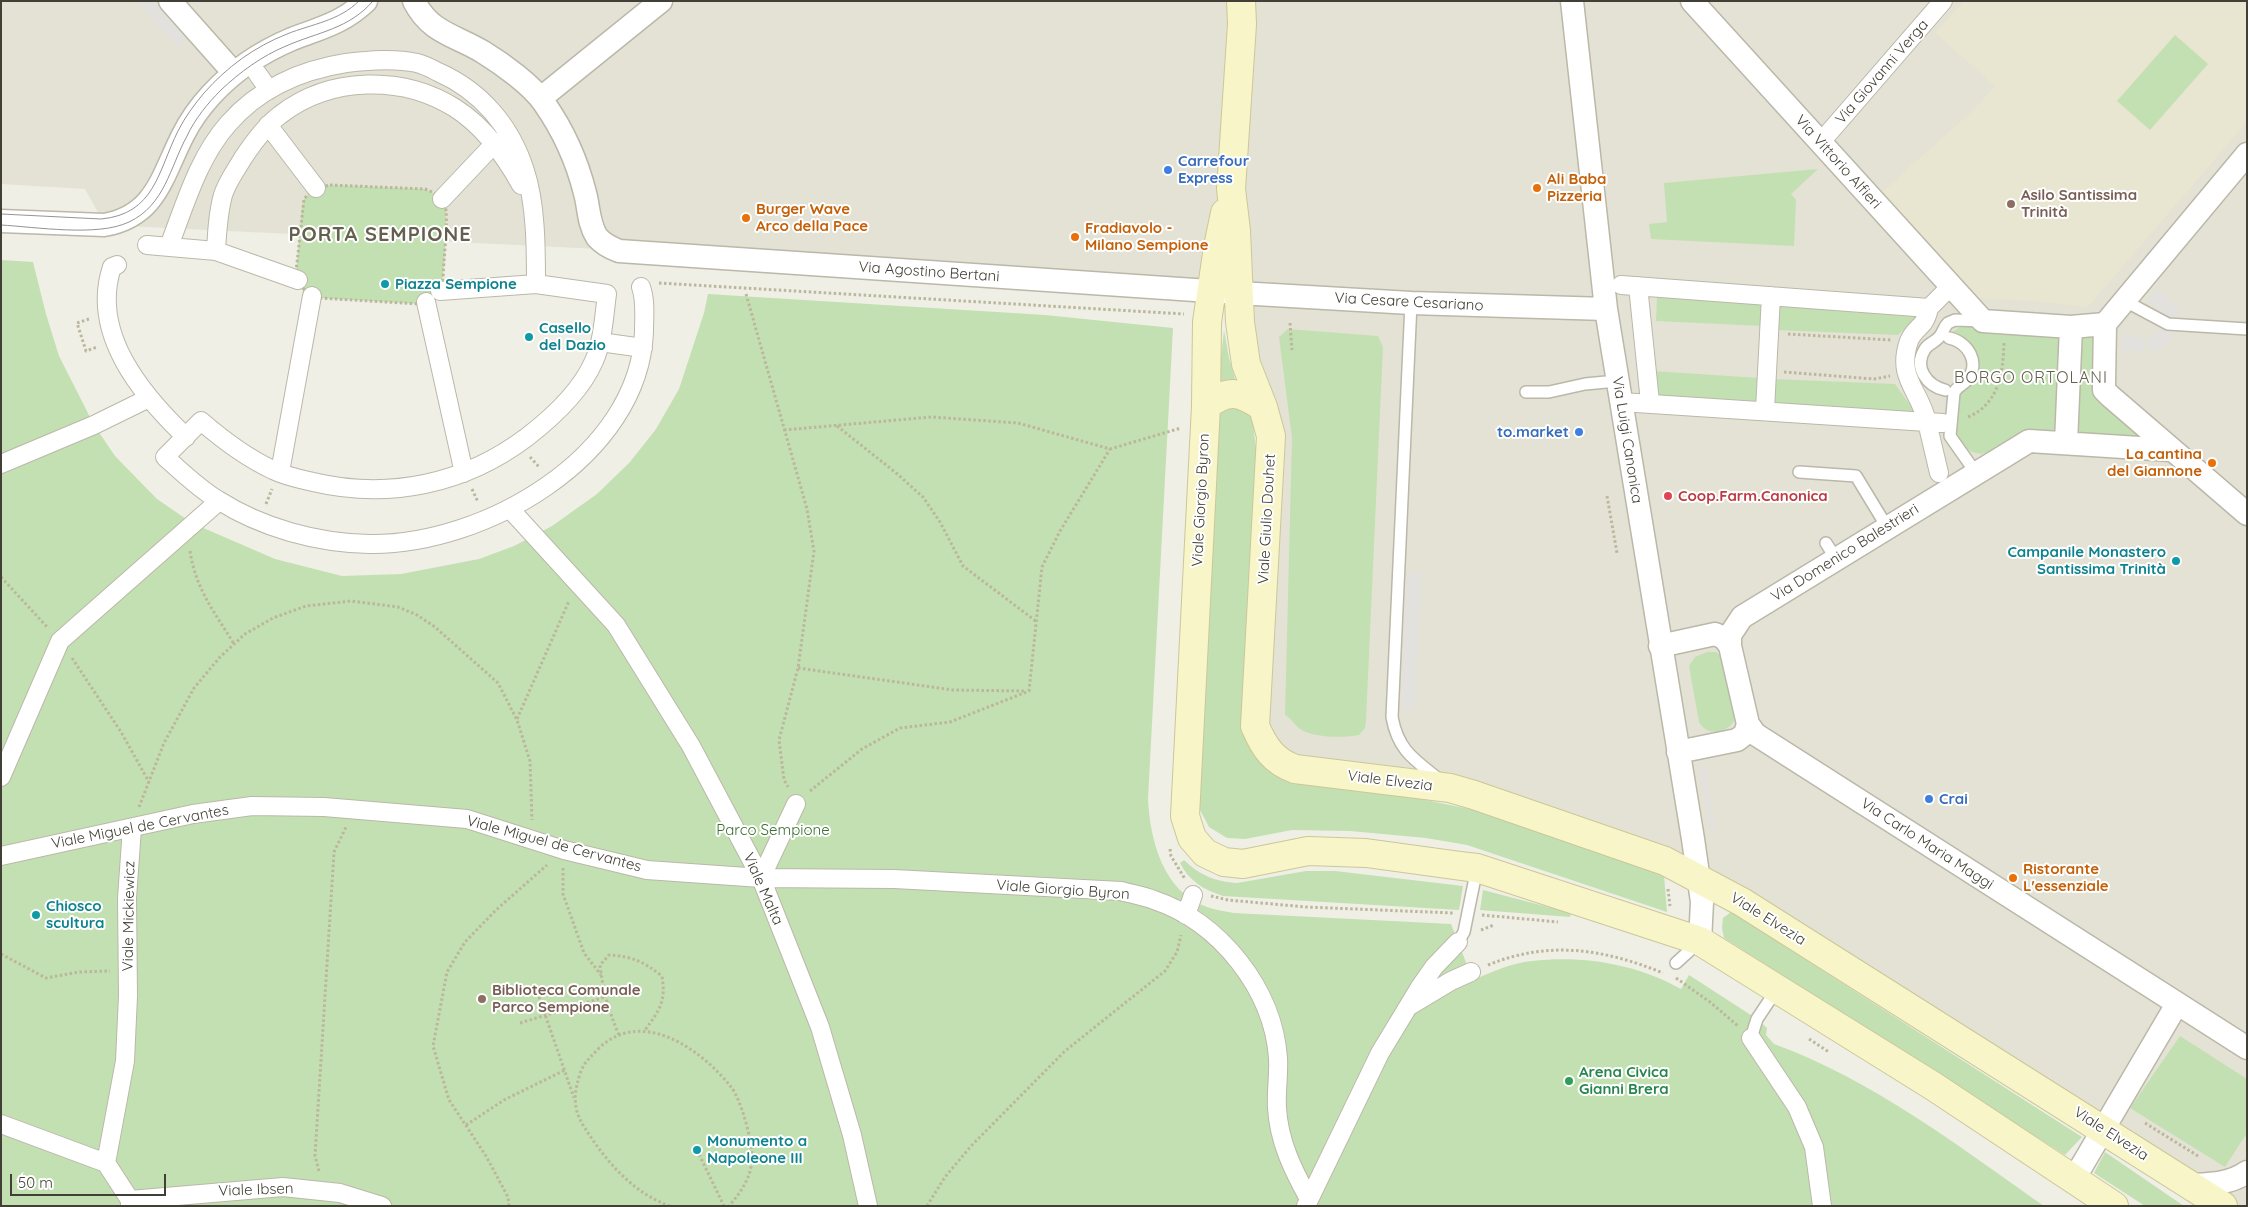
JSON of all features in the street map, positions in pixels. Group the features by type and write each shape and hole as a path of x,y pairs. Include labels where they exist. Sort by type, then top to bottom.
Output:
{"main road":[{"path":"1231,189 1242,24 1241,1"},
{"name":"Viale Giorgio Byron","path":"1231,189 1222,227 1212,291 1197,416 1185,816 1192,838 1205,853 1224,862 1243,864 1308,850 1366,853 1477,868"},
{"name":"Viale Giulio Douhet","path":"1231,189 1242,345 1246,364 1263,407 1271,436 1255,726 1266,748"},
{"path":"1197,416 1217,397 1236,393 1246,396 1263,407"},
{"name":"Viale Elvezia","path":"1266,748 1282,764 1296,769 1450,788 1474,794 1665,861 1742,902 2223,1206"},
{"path":"1477,868 1700,941 1778,988 2114,1206"}],"street":[{"path":"170,1 234,73"},
{"path":"1,221 80,226 114,223 129,218 146,206 158,189 192,120 212,94 234,73 269,49 342,20 366,1"},
{"path":"414,1 426,20 441,32 482,52 541,98 661,1"},
{"name":"Via Luigi Canonica","path":"1572,1 1606,310 1702,902 1700,941"},
{"name":"Via Vittorio Alfieri","path":"1692,1 1984,321"},
{"name":"Via Giovanni Verga","path":"1820,142 1943,1"},
{"path":"170,246 210,148 240,111 269,90 309,71 387,59 420,64 454,79 491,108 513,142 526,172 534,224 536,284"},
{"path":"257,73 269,90"},
{"path":"216,251 218,217 224,193 247,152 268,125 281,114 304,101 323,93 350,86 379,84 403,87 433,97 462,113 494,144 509,164 522,187 534,224"},
{"name":"Via Agostino Bertani","path":"541,98 560,129 575,161 586,194 589,216 598,238 609,247 619,251 1212,291"},
{"path":"268,125 316,188"},
{"path":"442,199 494,144"},
{"path":"2247,154 2105,324 2104,390 2247,514"},
{"path":"147,245 216,251 298,280"},
{"path":"117,265 112,267 105,294 107,313 114,340 120,353 149,398 186,437"},
{"path":"440,291 536,284 607,294 600,342 595,361 584,380 540,427 518,444 492,460 464,473 414,487 376,490 325,485 280,472 241,453 202,421 165,456 194,484 219,501 258,520 300,535 369,544 412,541 450,532 486,520 510,509 553,483 605,433 624,405 637,373 643,348 647,285"},
{"path":"1650,402 1629,286 1929,308"},
{"name":"Via Cesare Cesariano","path":"1212,291 1412,303 1606,310"},
{"path":"1939,473 1935,422 1914,393 1905,372 1909,340 1915,330 1924,322 1929,308 1944,293"},
{"path":"280,472 312,296"},
{"path":"1765,410 1771,296"},
{"path":"426,302 464,473"},
{"path":"1984,321 2071,327 2105,324"},
{"path":"2066,443 2071,327"},
{"path":"600,342 643,348"},
{"path":"1619,392 1650,402 1935,422"},
{"path":"1,464 94,425 149,398"},
{"name":"Via Domenico Balestrieri","path":"1730,646 1730,636 1742,617 1831,551 1887,527 2030,441 2171,450"},
{"path":"1,776 60,641 186,528 219,501"},
{"name":"Viale Malta","path":"510,509 616,625 691,746 761,878 820,1027 852,1135 868,1206"},
{"path":"1660,646 1715,634 1724,638 1730,646 1748,724 1745,734 1737,740 1678,752"},
{"name":"Via Carlo Maria Maggi","path":"1748,724 1758,736 2247,1048"},
{"path":"761,878 796,804"},
{"name":"Viale Miguel de Cervantes","path":"1,856 193,814 252,806 324,807 467,819 564,850 648,870 761,878"},
{"name":"Viale Mickiewicz","path":"106,1163 125,1061 128,970 127,898 132,828"},
{"name":"Viale Giorgio Byron","path":"761,878 894,879 1121,891 1155,900 1186,915 1218,938 1249,973 1268,1013 1278,1058 1277,1109 1286,1158 1308,1203"},
{"path":"1186,915 1194,895"},
{"name":"Viale Giorgio Byron","path":"1308,1203 1380,1053 1434,966 1458,942"},
{"path":"1409,1006 1451,981 1471,972"},
{"path":"2074,1179 2177,1004"},
{"path":"1751,1038 1797,1107 1814,1147 1822,1206"},
{"path":"1,1124 106,1163 130,1203"},
{"path":"2191,1185 2223,1182 2239,1178 2247,1172"},
{"name":"Viale Ibsen","path":"130,1203 283,1186 340,1193 382,1206"}],"lane":[{"path":"2125,301 2168,324 2247,329"},
{"path":"1412,303 1392,717 1395,734 1402,747 1450,788"},
{"path":"1945,390 1937,388 1925,378 1921,371 1922,354 1926,347 1941,336 1948,323 1954,320 1984,321"},
{"path":"1949,338 1965,345 1973,361 1969,378 1955,389 1950,436 1976,473"},
{"path":"1526,392 1549,392 1585,384 1619,392"},
{"path":"1800,472 1856,476 1887,527"},
{"path":"1458,942 1464,932 1477,868"},
{"path":"1676,963 1700,941"},
{"path":"1751,1038 1757,1019 1778,988"}],"path":[{"path":"330,185 425,189 442,199 446,210 443,280 440,291 434,298 420,304 312,296 306,292 298,280 296,272 304,199 316,188 330,185"},
{"path":"647,285 1187,314"},
{"path":"746,294 807,509 814,551 798,668 780,740 784,780 796,804 821,780 862,749 900,728 950,722 1029,691"},
{"path":"1290,323 1292,350"},
{"path":"1769,333 1877,340"},
{"path":"1962,420 1984,407 1999,384 2002,373 2004,338"},
{"path":"1767,371 1874,379"},
{"path":"784,430 931,417 1018,423 1110,449 1197,416"},
{"path":"836,426 895,472 923,497 940,522 963,566 1037,622"},
{"path":"518,444 553,483"},
{"path":"1029,691 1042,567 1060,531 1110,449"},
{"path":"258,520 280,472"},
{"path":"464,473 486,520"},
{"path":"1607,496 1617,553"},
{"path":"186,528 193,573 206,600 234,644"},
{"path":"1,577 60,641 121,732 149,782"},
{"path":"517,720 577,583"},
{"path":"132,828 164,743 194,688 220,657 245,634 272,618 306,606 351,601 398,606 417,615 435,627 498,683 517,720 530,761 533,841"},
{"path":"798,668 952,690 1029,691"},
{"path":"324,1191 315,1156 334,852 354,809"},
{"path":"564,850 563,894 584,953 601,975"},
{"path":"509,1206 508,1197 486,1156 449,1100 433,1046 447,972 466,942 496,910 564,850"},
{"path":"1667,879 1670,907"},
{"path":"928,1206 945,1177 972,1145 1066,1051 1165,971 1178,952 1186,915"},
{"path":"1471,972 1508,957 1564,950 1584,950 1619,957 1670,975 1685,983 1751,1038"},
{"path":"1,954 46,978 79,972 128,970"},
{"path":"619,1035 608,1011 601,975 600,965 609,955 625,956 645,963 662,976 665,994 659,1012 645,1030"},
{"path":"539,997 574,1098 576,1114 605,1158 629,1182 658,1202 670,1206"},
{"path":"520,1023 605,997"},
{"path":"574,1098 584,1063 606,1042 619,1035 645,1030 680,1041 704,1059 732,1088 744,1115 752,1159 745,1187 729,1206"},
{"path":"466,1125 504,1100 565,1070"},
{"path":"2145,1123 2198,1156"},
{"path":"697,1150 724,1206"}],"shaded area":[{"path":"1,1 1238,1 1238,292 620,250 105,225 85,189 1,184"},
{"path":"136,1 155,1 188,38 177,47"},
{"path":"1243,1 2247,1 2247,1206 2226,1206 1741,900 1470,792 1297,767 1262,738 1273,436 1243,346"},
{"path":"1964,1 2247,1 2247,122 2088,307 2037,301 1978,298 1882,192 1972,111 1995,86 1935,33"},
{"path":"2158,289 2181,309 2171,320 2148,300"},
{"path":"2166,327 2174,340 2154,352 2146,339"},
{"path":"2123,335 2146,339 2143,353 2121,349"},
{"path":"1407,572 1421,572 1415,711 1401,710"},
{"path":"1705,766 1717,832 1711,833 1699,767"}],"green space":[{"path":"2175,35 2208,64 2150,130 2117,101"},
{"path":"1818,169 1791,194 1796,200 1794,246 1651,239 1649,224 1667,222 1664,183"},
{"path":"330,185 425,189 441,200 446,210 445,255 440,288 435,297 420,304 319,298 306,292 301,286 296,272 302,207 304,199 313,189"},
{"name":"Parco Sempione","path":"1,260 33,262 59,356 94,425 115,456 157,499 192,523 275,559 342,576 401,574 479,559 514,546 552,526 597,494 630,462 656,429 679,389 704,313 708,294 1045,315 1173,328 1148,799 1149,815 1156,847 1162,863 1180,890 1192,900 1207,907 1234,913 1451,924 1473,980 1502,968 1551,959 1609,963 1646,973 1681,989 1689,975 1757,1019 1767,1028 1766,1035 1774,1044 1846,1076 1880,1095 1947,1138 2044,1206 1,1206"},
{"path":"1657,297 1764,304 1763,326 1656,321"},
{"path":"1777,306 1917,317 1898,335 1775,330"},
{"path":"1966,326 2051,333 2061,337 2056,432 1981,454 1972,452 1962,446 1956,435 1958,397 1975,367 1948,335 1958,328"},
{"path":"1288,329 1378,336 1383,347 1366,720 1365,728 1359,735 1345,737 1320,736 1300,729 1285,715 1292,438 1279,337"},
{"path":"1224,330 1229,358 1237,386 1218,385"},
{"path":"2100,332 2099,389 2156,443 2074,434 2079,339 2083,334"},
{"path":"1653,371 1759,378 1758,403 1652,396"},
{"path":"1772,379 1895,384 1915,412 1771,405"},
{"path":"1234,403 1252,415 1256,449 1245,722 1248,743 1260,762 1287,780 1421,799 1474,810 1664,875 1667,912 1467,845 1426,838 1350,831 1292,830 1245,839 1227,838 1209,827 1199,808 1218,422 1222,408"},
{"path":"1707,652 1716,652 1721,656 1736,716 1734,722 1725,730 1713,732 1703,727 1699,722 1689,666 1695,657"},
{"path":"1184,860 1202,874 1215,879 1237,883 1306,871 1335,871 1463,886 1459,910 1223,896 1203,888 1193,880 1180,863"},
{"path":"1483,890 1571,913 1570,917 1480,910"},
{"path":"1731,912 2082,1137 2065,1155 1724,938 1723,918"},
{"path":"2180,1036 2247,1079 2247,1133 2225,1167 2130,1108"},
{"path":"2105,1152 2184,1206 2145,1206 2094,1173"}],"tram line":[{"path":"1,214 101,219 119,215 133,209 144,200 152,188 178,131 187,116 204,93 222,75 263,45 287,34 334,18 359,1"},
{"path":"1,225 66,230 101,229 116,227 141,215 159,195 194,124 211,101 228,83 252,65 277,50 332,29 354,18 373,1"}],"place":[{"name":"Carrefour Express","path":"1168,170"},
{"name":"Ali Baba Pizzeria","path":"1537,188"},
{"name":"Asilo Santissima Trinità","path":"2011,204"},
{"name":"Burger Wave Arco della Pace","path":"746,218"},
{"name":"Fradiavolo - Milano Sempione","path":"1075,237"},
{"name":"Piazza Sempione","path":"385,284"},
{"name":"Casello del Dazio","path":"529,337"},
{"name":"to.market","path":"1579,432"},
{"name":"La cantina del Giannone","path":"2212,463"},
{"name":"Coop.Farm.Canonica","path":"1668,496"},
{"name":"Campanile Monastero Santissima Trinità","path":"2176,561"},
{"name":"Crai","path":"1929,799"},
{"name":"Ristorante L'essenziale","path":"2013,878"},
{"name":"Chiosco scultura","path":"36,915"},
{"name":"Biblioteca Comunale Parco Sempione","path":"482,999"},
{"name":"Arena Civica Gianni Brera","path":"1569,1081"},
{"name":"Monumento a Napoleone III","path":"697,1150"}],"district":[{"name":"PORTA SEMPIONE","path":"380,235"},
{"name":"BORGO ORTOLANI","path":"2031,378"}]}
